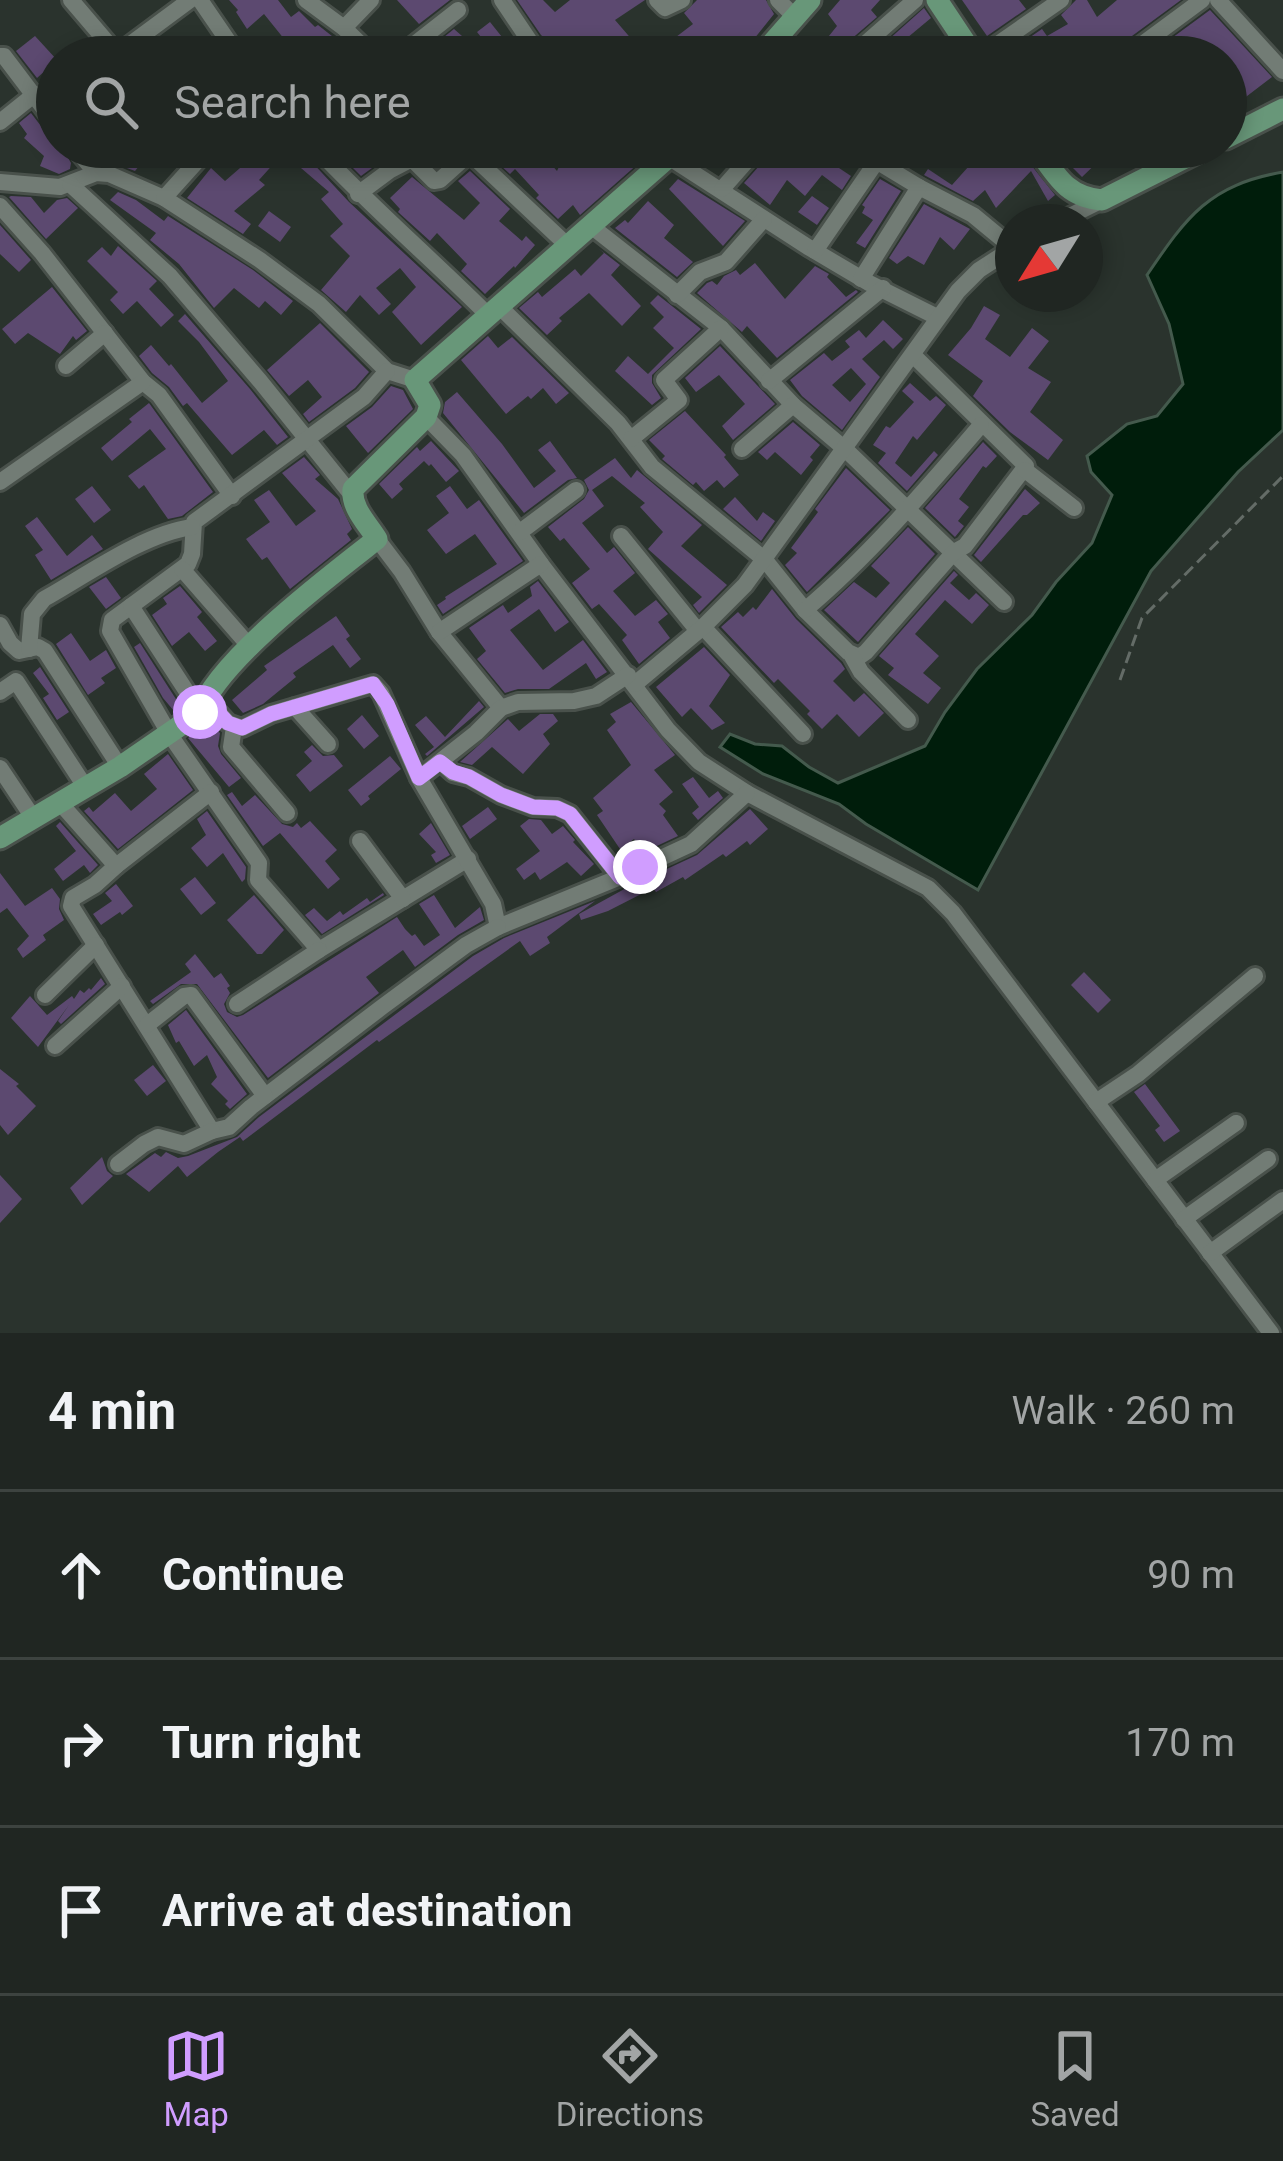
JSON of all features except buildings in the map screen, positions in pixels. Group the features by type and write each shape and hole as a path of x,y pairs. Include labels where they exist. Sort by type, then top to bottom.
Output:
{"main road":[{"path":"937,0 962,36"},
{"path":"778,36 802,9"},
{"path":"1247,128 1283,110"},
{"path":"0,838 170,734 203,705 283,616 376,539 355,507 353,489 426,416 430,405 415,380 651,168"},
{"path":"1053,168 1071,191 1102,200 1154,168"}],"street":[{"path":"71,0 100,36"},
{"path":"141,36 190,0"},
{"path":"200,0 225,36"},
{"path":"306,0 352,36"},
{"path":"344,28 371,0"},
{"path":"502,0 526,36"},
{"path":"657,0 665,8 682,0"},
{"path":"778,0 802,9"},
{"path":"874,36 915,0"},
{"path":"1003,36 1040,6 1061,0"},
{"path":"1153,36 1202,0"},
{"path":"1218,0 1283,71"},
{"path":"425,36 458,10"},
{"path":"0,56 36,90"},
{"path":"0,122 36,104"},
{"path":"92,168 96,173"},
{"path":"164,197 187,168"},
{"path":"334,168 358,194 495,311 631,439 652,467 764,560 908,720"},
{"path":"358,194 395,168"},
{"path":"421,168 434,181 450,168"},
{"path":"485,168 567,245"},
{"path":"693,168 815,251 937,317"},
{"path":"722,189 740,168"},
{"path":"815,251 872,168"},
{"path":"888,168 974,215 995,233"},
{"path":"0,182 60,187 96,173 109,174 164,197 319,304 387,371 415,380"},
{"path":"70,184 170,276 352,494"},
{"path":"861,279 919,187"},
{"path":"1094,204 1102,200"},
{"path":"0,206 143,382 158,394 232,496"},
{"path":"677,295 700,272 727,262 764,218"},
{"path":"591,226 721,328 793,405 1004,602"},
{"path":"419,778 501,708 518,702 596,696 632,680 700,629 764,560 914,356 937,317 979,270 995,260"},
{"path":"769,380 883,288"},
{"path":"631,439 679,400 664,380 721,328"},
{"path":"66,366 105,333"},
{"path":"914,356 1025,470 1074,508"},
{"path":"29,649 32,614 44,599 148,542 192,527 364,397 387,371"},
{"path":"3,473 87,423 143,382"},
{"path":"742,449 793,405"},
{"path":"426,416 463,455 668,730 699,762 747,793 928,888 953,913 1270,1333"},
{"path":"805,610 907,511 981,425"},
{"path":"852,656 866,652 954,552 965,546 1025,470"},
{"path":"520,532 576,490"},
{"path":"192,527 192,554 182,569 112,620 110,631 170,734 259,862 258,880 320,950"},
{"path":"621,536 700,629 803,734"},
{"path":"376,539 440,632 501,708"},
{"path":"440,632 542,564"},
{"path":"182,569 251,647"},
{"path":"131,606 203,705 234,727 373,684 387,704 419,778 493,904 497,927"},
{"path":"0,626 20,651 38,647 45,651 120,767"},
{"path":"0,692 16,681 86,788"},
{"path":"295,707 328,744"},
{"path":"234,727 231,747 287,813"},
{"path":"440,762 501,795 570,814 620,877"},
{"path":"0,768 34,819"},
{"path":"211,792 70,902 212,1131"},
{"path":"118,1164 153,1139 184,1144 229,1127 466,945 497,927 691,844 747,793"},
{"path":"62,804 116,866"},
{"path":"360,842 403,899"},
{"path":"237,1004 468,859"},
{"path":"45,994 96,945"},
{"path":"1096,1102 1138,1074 1255,976"},
{"path":"55,1046 122,986"},
{"path":"147,1025 191,995 265,1096"},
{"path":"1155,1180 1236,1123"},
{"path":"1184,1219 1268,1159"},
{"path":"1210,1253 1283,1200"}],"path":[{"path":"1120,680 1142,618 1283,476"}],"shaded area":[{"path":"1283,172 1283,430 1238,472 1151,571 978,890 839,804 763,774 720,747 730,734 755,744 782,746 838,783 925,746 977,669 1032,615 1092,543 1112,495 1091,472 1087,456 1127,424 1157,416 1183,384 1169,324 1147,275 1202,206 1236,185"}],"route":[{"path":"200,712 205,698 228,723 242,728 271,714 373,684 387,704 419,778 440,762 501,795 533,807 557,808 570,814 620,877 640,867"}]}
